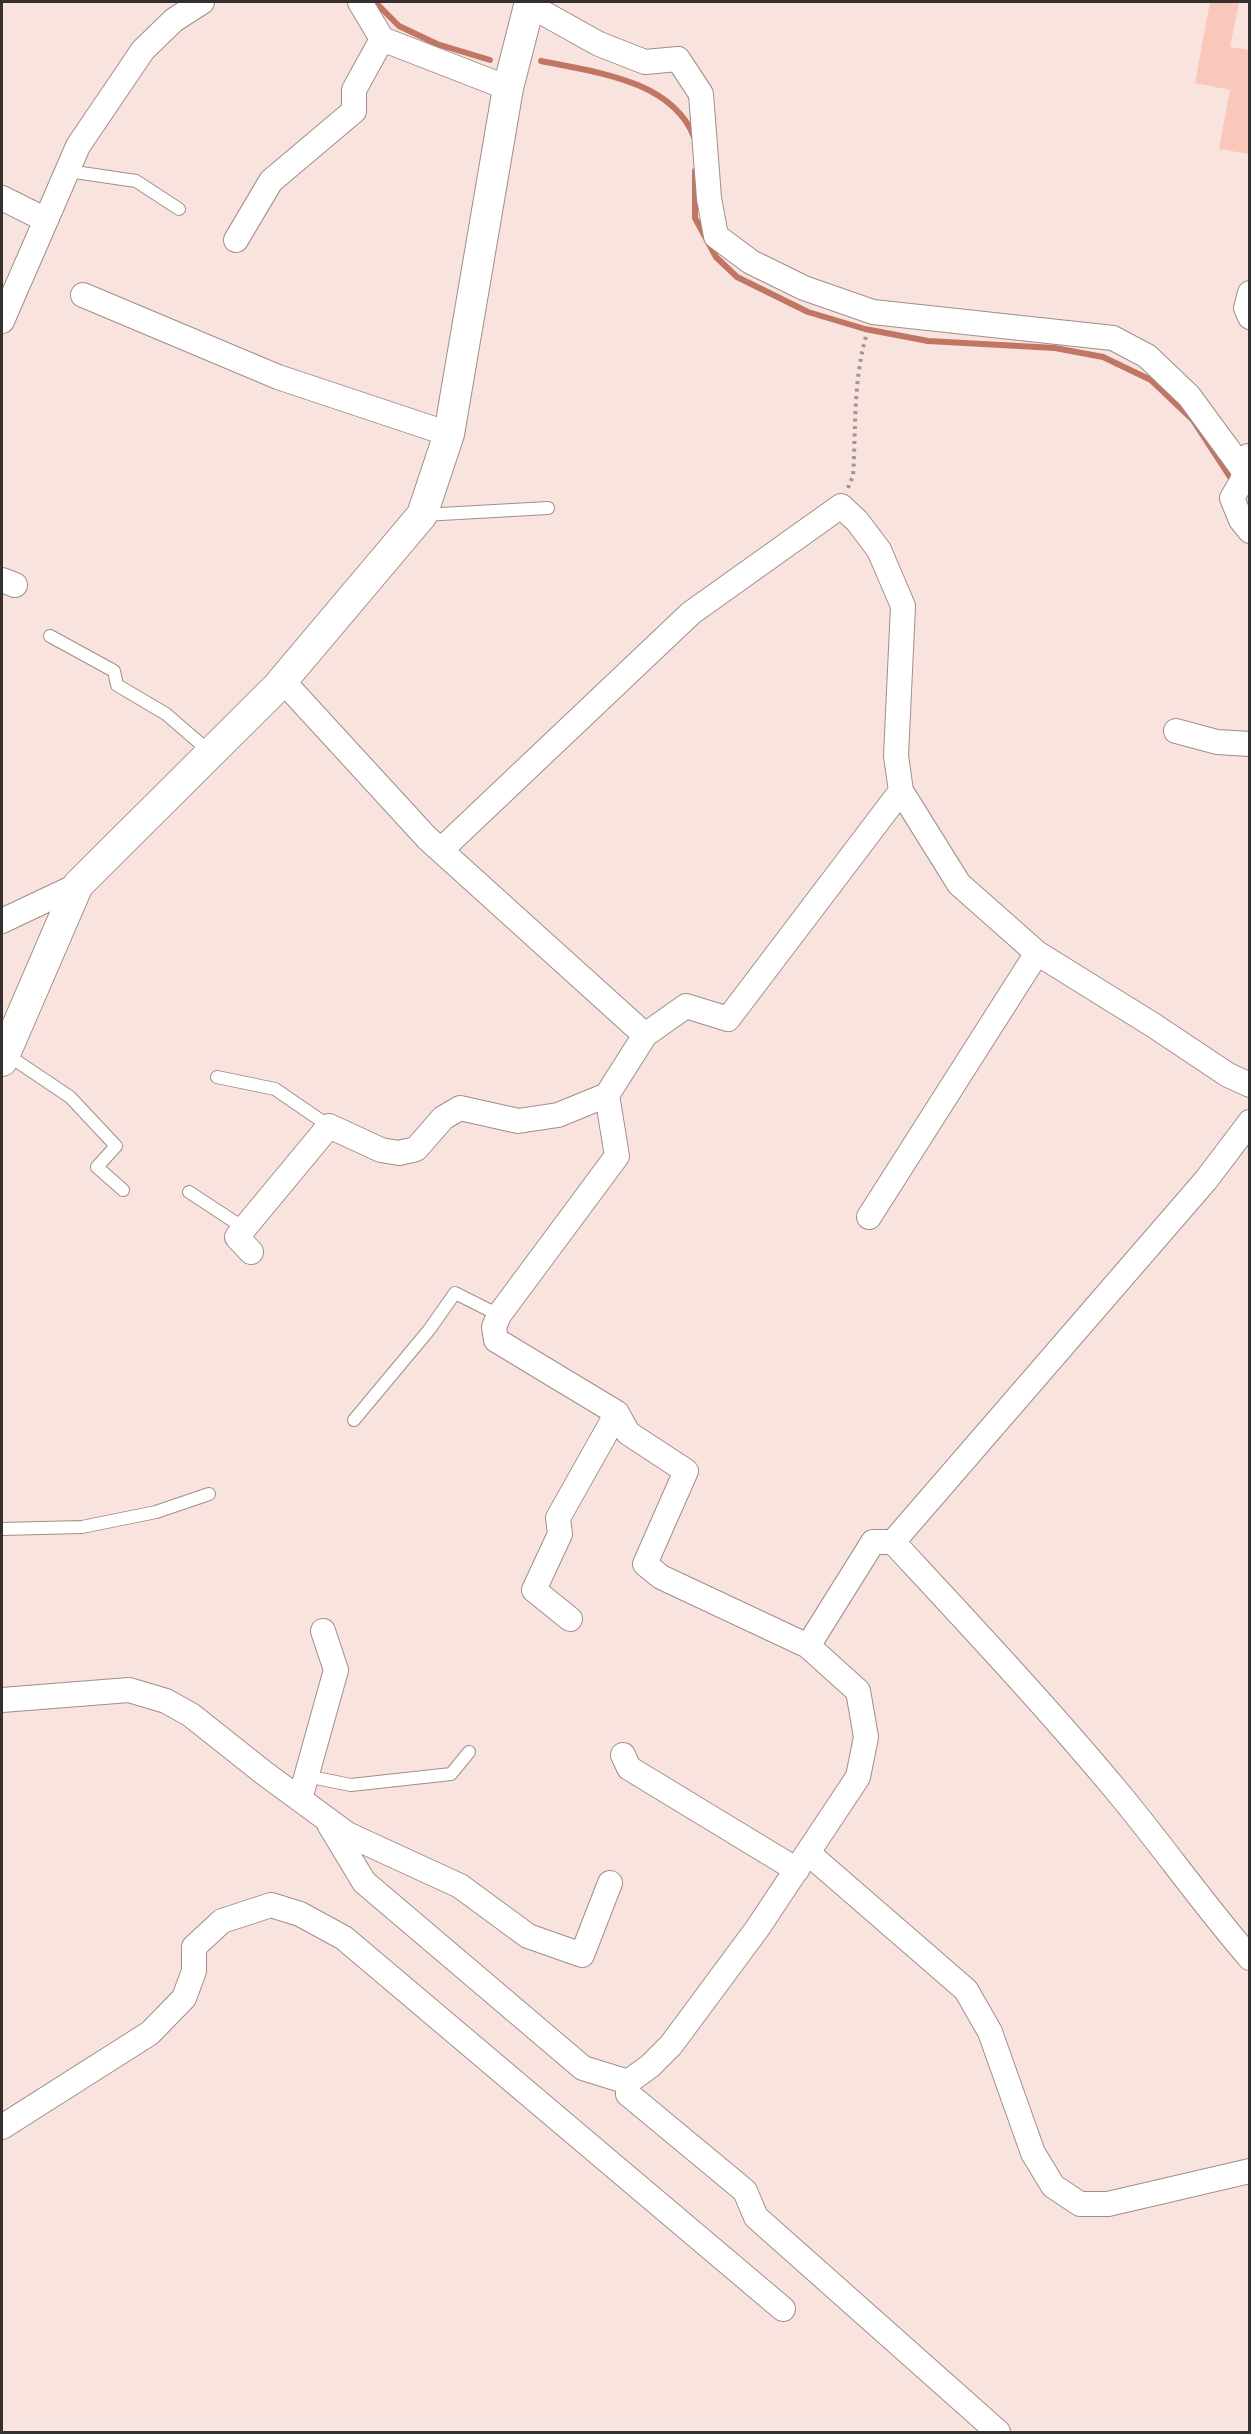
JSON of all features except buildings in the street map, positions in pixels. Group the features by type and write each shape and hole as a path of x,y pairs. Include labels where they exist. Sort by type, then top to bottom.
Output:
{"street":[{"path":"2,321 78,146 143,50 174,20 202,2"},
{"path":"360,2 382,39 508,88"},
{"path":"2,921 78,885 282,680 422,515 449,434 508,88 530,3 599,44 645,62 678,59 701,94 708,198 716,236 751,262 804,288 873,312 1113,338 1147,356 1189,396 1242,475 1241,520 1250,531"},
{"path":"236,240 271,181 354,111 354,90 382,39"},
{"path":"2,198 46,220"},
{"path":"1250,293 1246,308 1250,316"},
{"path":"82,295 278,376 449,434"},
{"path":"441,850 691,613 841,506 857,521 879,550 903,606 896,756 901,791 959,884 1037,953 1228,1074 1250,1085"},
{"path":"282,680 427,838 645,1035"},
{"path":"1176,731 1217,742 1250,744"},
{"path":"251,1252 237,1237 329,1126 381,1150 399,1153 416,1149 443,1118 460,1108 518,1121 558,1114 607,1095 645,1035 686,1006 728,1018 901,791"},
{"path":"3,1058 78,885"},
{"path":"869,1218 1037,953"},
{"path":"607,1095 617,1156 499,1315 494,1327 496,1340 616,1413 628,1432 686,1471 645,1564 661,1577 808,1646 858,1691 866,1737 858,1777 757,1929 671,2045 650,2066 628,2082"},
{"path":"893,1542 1206,1180 1250,1122"},
{"path":"570,1619 534,1590 560,1534 558,1518 616,1413"},
{"path":"808,1646 873,1542 893,1542 1026,1684 1118,1792 1222,1927 1250,1958"},
{"path":"300,1799 336,1670 323,1631"},
{"path":"2,1700 129,1690 166,1701 191,1715 347,1834 460,1886 528,1936 582,1955 610,1883"},
{"path":"623,1755 629,1768 802,1861 966,1990 990,2032 1033,2153 1053,2186 1080,2204 1108,2204 1250,2171"},
{"path":"324,1817 364,1882 583,2068 628,2082"},
{"path":"2,2127 150,2033 184,1998 195,1971 194,1947 222,1921 271,1905 300,1914 344,1938 783,2309"},
{"path":"628,2082 628,2094 745,2191 756,2217 998,2433"}],"lane":[{"path":"68,171 136,181 179,209"},
{"path":"422,515 548,508"},
{"path":"51,636 114,671 117,685 166,714 211,753"},
{"path":"3,1058 70,1097 116,1146 97,1167 123,1191"},
{"path":"217,1077 276,1089 329,1126"},
{"path":"189,1192 244,1228"},
{"path":"354,1420 429,1330 455,1293 499,1315"},
{"path":"2,1529 81,1527 156,1512 209,1494"},
{"path":"306,1776 351,1785 451,1774 470,1752"}],"path":[{"path":"841,506 853,476 857,387 867,335"}],"waterway":[{"path":"375,2 399,26 437,44 490,60"},
{"path":"541,61 607,75 650,91 668,103 683,118 694,137"},
{"path":"695,171 695,218 716,257 737,277 808,312 865,329 928,341 1055,348 1103,357 1151,380 1193,420 1234,483"}]}
